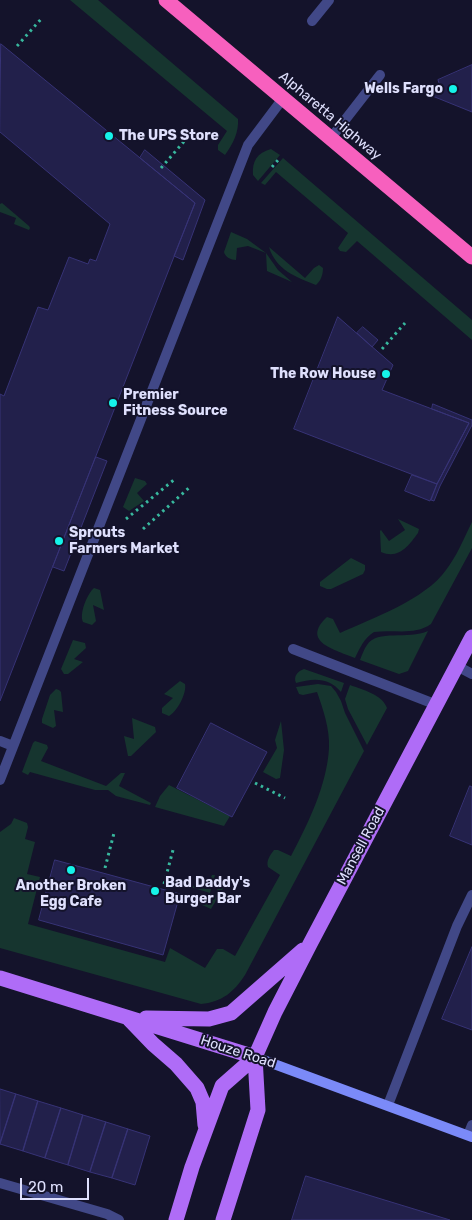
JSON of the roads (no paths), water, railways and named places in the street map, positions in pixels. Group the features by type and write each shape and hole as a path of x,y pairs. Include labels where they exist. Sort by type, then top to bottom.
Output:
{"highway":[{"name":"Alpharetta Highway","path":"166,0 472,257"}],"main road":[{"name":"Mansell Road","path":"176,1220 222,1086 255,1057 275,1012 310,944 472,637"},
{"path":"127,1017 209,1019 231,1014 310,944"},
{"name":"Houze Road","path":"0,978 255,1057"},
{"path":"127,1017 176,1064 197,1088 203,1102 206,1130"},
{"name":"Mansell Road","path":"224,1220 258,1110 255,1057"}],"street":[{"name":"Houze Road","path":"255,1057 470,1136"}],"lane":[{"path":"312,21 329,0"},
{"path":"331,138 380,75"},
{"path":"0,780 248,146 284,98"},
{"path":"293,649 436,705"},
{"path":"457,666 472,674"},
{"path":"0,741 13,746"},
{"path":"388,1105 454,935 472,895"},
{"path":"470,1136 472,1125"},
{"path":"0,1183 107,1214 118,1220"}],"place":[{"name":"Wells Fargo","path":"453,89"},
{"name":"The UPS Store","path":"109,136"},
{"name":"The Row House","path":"386,374"},
{"name":"Premier Fitness Source","path":"113,403"},
{"name":"Sprouts Farmers Market","path":"59,541"},
{"name":"Another Broken Egg Cafe","path":"71,870"},
{"name":"Bad Daddy's Burger Bar","path":"155,891"}]}
